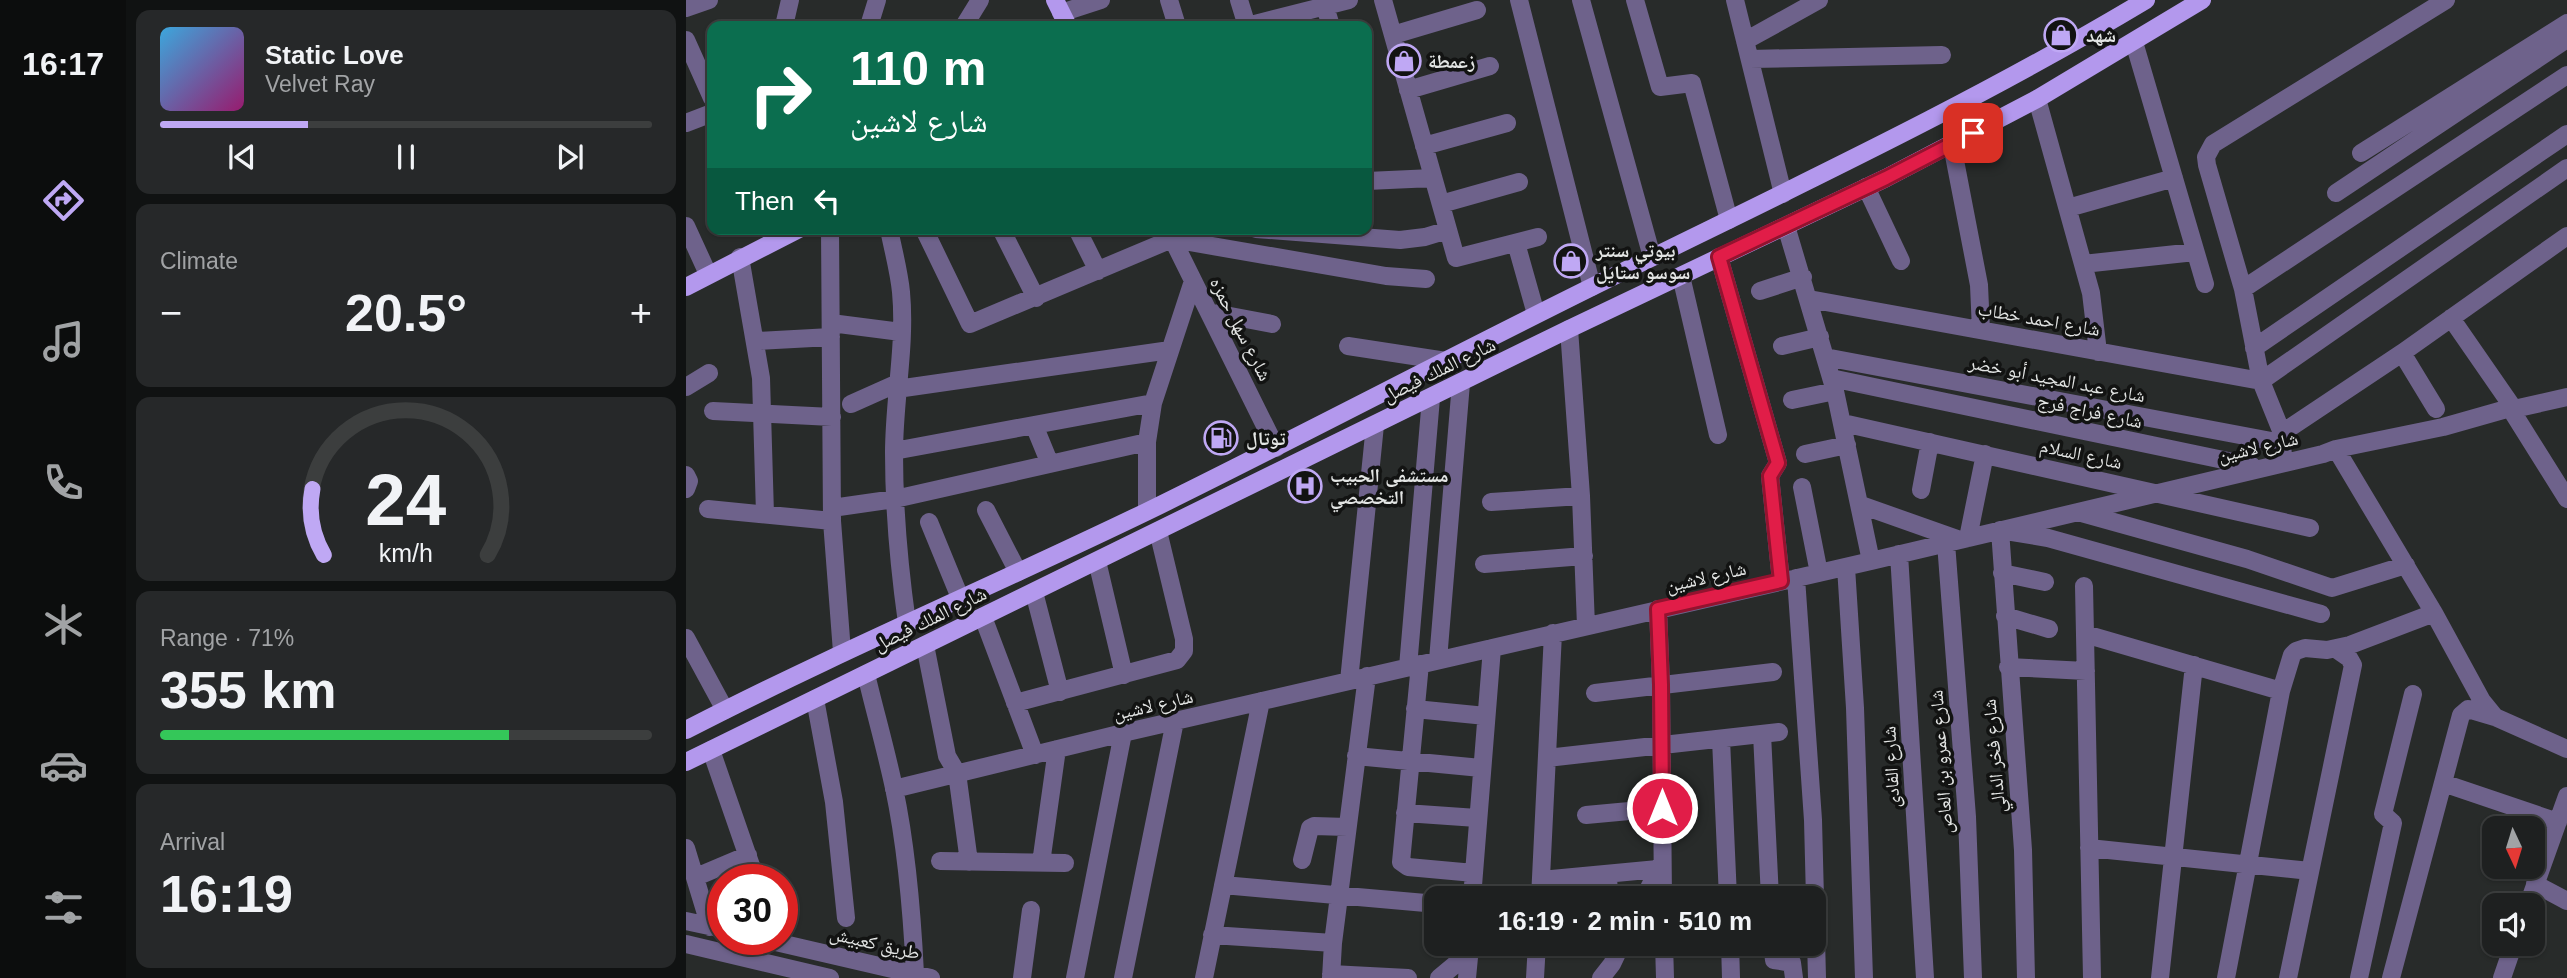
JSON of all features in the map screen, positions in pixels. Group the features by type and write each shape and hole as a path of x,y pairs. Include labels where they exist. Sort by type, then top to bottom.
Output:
{"main road":[{"name":"شارع الملك فيصل","path":"686,730 842,652 961,600 1276,448 1536,314 1783,194 2019,74 2146,0"},
{"name":"شارع الملك فيصل","path":"686,762 1569,329 1952,145 2134,43 2202,0"},
{"path":"1872,149 1886,178"},
{"path":"686,287 740,257 770,235"},
{"path":"1319,426 1329,448"}],"street":[{"path":"686,8 709,0"},
{"path":"785,21 790,0"},
{"path":"871,21 877,0"},
{"path":"967,21 980,0"},
{"path":"1061,13 1101,0"},
{"path":"1170,0 1176,21"},
{"path":"1239,0 1245,21"},
{"path":"1279,21 1324,3 1349,0"},
{"path":"1383,0 1457,259 1538,237"},
{"path":"1519,0 1592,287"},
{"path":"1581,0 1652,257"},
{"path":"1635,0 1659,86 1663,88 1692,83 1729,220"},
{"path":"1735,0 1783,194"},
{"path":"1745,41 1819,0"},
{"path":"2283,462 2282,438 2261,381 2243,289 2207,164 2208,150 2446,0"},
{"path":"1324,3 1329,21"},
{"path":"1393,35 1477,10"},
{"path":"2361,153 2567,23"},
{"path":"2336,193 2567,39"},
{"path":"686,40 707,87"},
{"path":"2134,43 2205,284"},
{"path":"1750,59 1942,55"},
{"path":"1408,90 1490,66"},
{"path":"2243,289 2567,75"},
{"path":"2037,99 2083,264 2094,312 2098,352"},
{"path":"686,123 707,115"},
{"path":"1424,146 1507,123"},
{"path":"2254,348 2567,134"},
{"path":"1952,145 1979,285 1981,330"},
{"path":"2261,381 2567,168"},
{"path":"1372,181 1433,178"},
{"path":"2068,208 2174,178"},
{"path":"1441,204 1519,182"},
{"path":"1866,187 1900,261"},
{"path":"686,226 708,274"},
{"path":"1786,226 1803,277 1843,423 1871,561"},
{"path":"1347,235 1400,240 1448,230"},
{"path":"830,235 832,515 842,652"},
{"path":"890,235 901,292 894,451 897,547 907,623"},
{"path":"927,235 967,323 971,324 1098,271 1168,235"},
{"path":"1004,235 1036,298"},
{"path":"1080,235 1098,271"},
{"name":"شارع سهل حمزه","path":"1170,235 1276,448"},
{"path":"1175,235 1386,276 1426,279"},
{"path":"2282,438 2567,236"},
{"path":"1516,243 1536,314"},
{"path":"2083,264 2195,252"},
{"path":"740,257 757,341 764,415 765,514"},
{"path":"1719,257 1778,463 1770,476 1789,580 1813,820 1817,978"},
{"path":"1681,276 1718,435"},
{"path":"1760,291 1803,277"},
{"path":"1147,511 1147,442 1153,403 1193,281"},
{"name":"شارع احمد خطاب","path":"1809,299 2261,381"},
{"path":"1209,312 1272,324"},
{"path":"2451,318 2512,409 2567,499"},
{"path":"1569,329 1581,496 1586,625"},
{"path":"757,341 831,330 901,331"},
{"path":"1782,346 1819,337"},
{"path":"1348,346 1446,361"},
{"path":"851,404 897,386 1170,350"},
{"path":"2402,353 2435,409"},
{"name":"شارع عبد المجيد أبو خضر","path":"1825,357 2282,438"},
{"path":"686,387 709,373"},
{"path":"1438,660 1461,383"},
{"path":"1792,400 1833,384"},
{"name":"شارع فراج فرج","path":"1833,384 2259,468"},
{"name":"شارع لاشين","path":"894,789 1123,733 1846,567 2336,449 2567,397"},
{"path":"1431,398 1414,666 1415,709 1401,865 1474,873"},
{"path":"894,451 1153,403"},
{"path":"713,411 832,417"},
{"name":"شارع السلام","path":"1843,423 2310,528"},
{"path":"1034,425 1051,464"},
{"path":"1349,681 1375,425"},
{"path":"708,509 765,514 832,515 1147,442"},
{"path":"1921,490 1930,442"},
{"path":"1805,454 1847,445"},
{"path":"2336,449 2434,612 2482,701 2495,717"},
{"name":"شارع عمرو بن العاص","path":"1973,978 1958,540 1985,454"},
{"path":"686,475 689,481 686,489"},
{"path":"1802,487 1819,573"},
{"path":"1491,502 1581,496"},
{"path":"1861,505 1958,540"},
{"path":"986,509 1018,572"},
{"path":"2077,512 2247,559 2332,588 2406,565"},
{"path":"929,522 961,600"},
{"path":"2000,530 2048,538 2321,614"},
{"name":"شارع فخر الدالي","path":"2000,530 2023,850 2026,978"},
{"path":"1015,703 1177,660 1184,651 1184,639 1158,531"},
{"name":"شارع الفادى","path":"1899,554 1924,978"},
{"path":"1483,564 1584,556"},
{"path":"1097,561 1124,675"},
{"path":"1846,567 1855,708 1864,978"},
{"path":"2002,573 2045,582"},
{"path":"2084,586 2092,978"},
{"path":"1034,592 1059,692"},
{"path":"1658,609 1662,886"},
{"path":"2226,978 2281,691 2292,655 2305,648 2336,649 2434,612"},
{"path":"2005,616 2049,629"},
{"path":"983,617 1035,755"},
{"path":"1540,886 1553,633"},
{"path":"2085,634 2281,691"},
{"path":"686,638 725,710"},
{"path":"925,645 947,757 957,773 969,862"},
{"path":"1473,886 1492,648"},
{"path":"2288,978 2353,665 2349,658 2336,649"},
{"path":"2160,978 2193,666"},
{"path":"2008,667 2085,671"},
{"path":"1595,692 1773,671"},
{"path":"866,674 894,789 923,976"},
{"path":"1367,676 1331,976 1408,978"},
{"path":"2359,978 2393,823 2383,814 2413,694"},
{"path":"815,699 834,802 846,918"},
{"path":"1204,978 1261,701"},
{"path":"1415,709 1486,716"},
{"path":"2391,978 2462,712 2471,710 2495,717 2567,749"},
{"path":"1123,978 1175,721"},
{"path":"1074,978 1123,733"},
{"path":"1547,758 1770,733 1770,886"},
{"path":"1721,739 1727,886"},
{"path":"1041,863 1057,749"},
{"path":"711,750 751,864"},
{"path":"1356,756 1481,768"},
{"path":"2443,783 2561,820"},
{"path":"2532,893 2561,820 2567,796"},
{"path":"1586,815 1662,808"},
{"path":"1405,813 1477,818"},
{"path":"1303,860 1310,828 1347,827"},
{"path":"686,848 707,904"},
{"path":"2089,848 2310,871"},
{"path":"696,877 748,855"},
{"path":"940,861 1065,863"},
{"path":"1554,886 1661,865"},
{"path":"1650,886 1661,865"},
{"path":"1608,874 1608,886"},
{"path":"2535,884 2567,901"},
{"path":"1223,885 1424,903"},
{"path":"1022,978 1031,910"},
{"path":"707,926 688,921 686,943 830,978"},
{"path":"1212,935 1333,943"},
{"name":"طريق كعبيش","path":"798,948 875,971 923,976"},
{"path":"1438,978 1461,956"},
{"path":"1467,978 1469,956"},
{"path":"1535,978 1536,956"},
{"path":"1664,956 1665,978"},
{"path":"1730,956 1731,978"},
{"path":"1774,956 1774,960 1792,963 1794,978"},
{"path":"2502,978 2510,956"}],"place":[{"name":"شهد","path":"2061,35"},
{"name":"زعمطة","path":"1404,61"},
{"name":"بيوتي سنتر سوسو ستايل","path":"1571,261"},
{"name":"توتال","path":"1221,438"},
{"name":"مستشفى الحبيب التخصصي","path":"1305,486"}],"route":[{"path":"1662,808 1658,609 1781,581 1770,476 1778,463 1719,257 1886,178 1973,133"}]}
